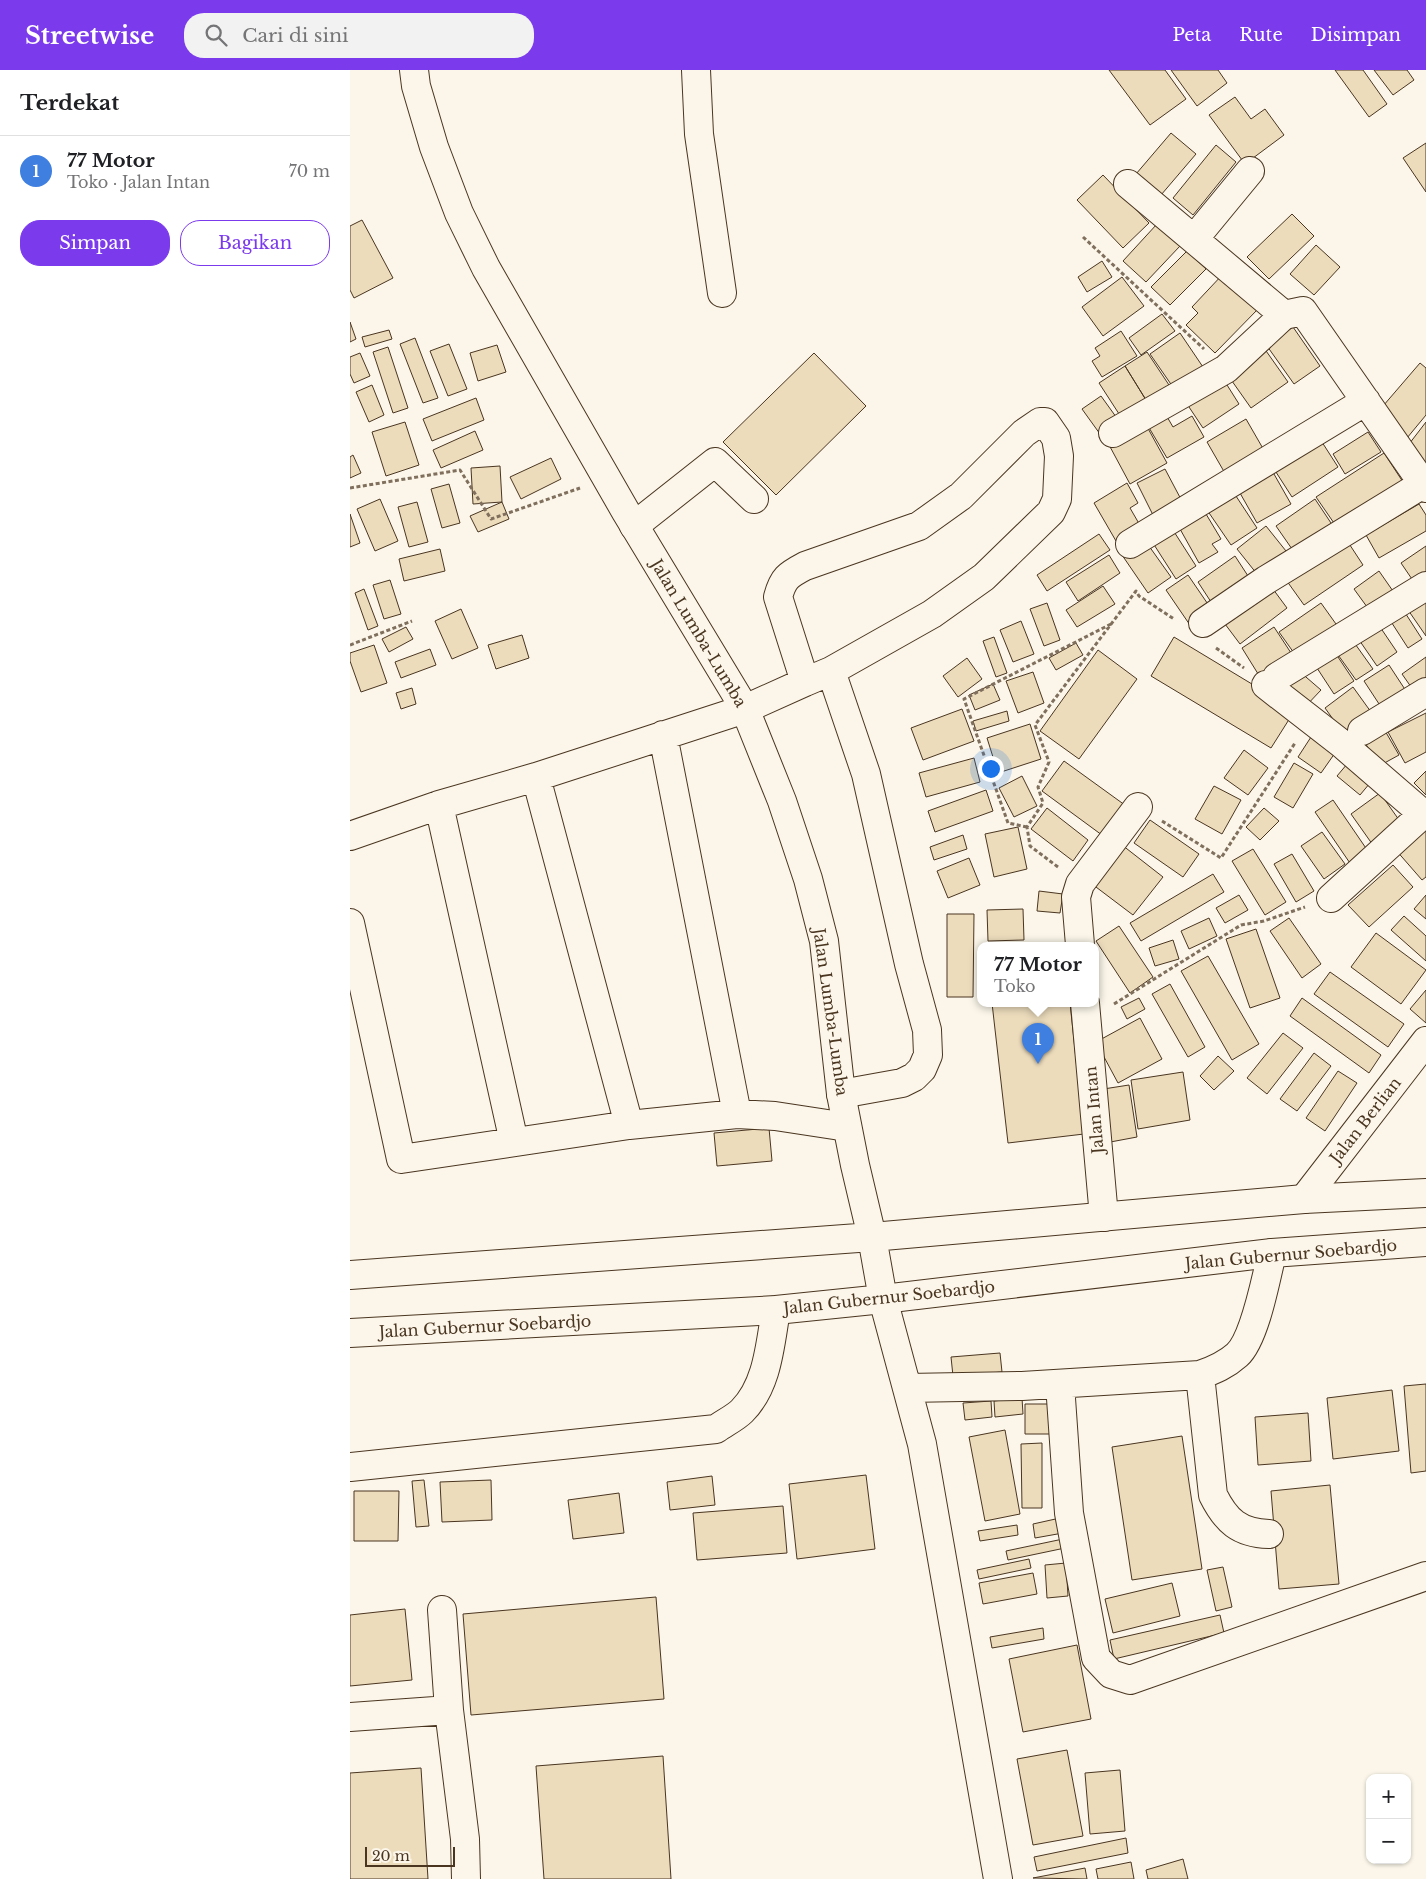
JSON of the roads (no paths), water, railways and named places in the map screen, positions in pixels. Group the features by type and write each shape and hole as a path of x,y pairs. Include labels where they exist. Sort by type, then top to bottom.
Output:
{"main road":[{"name":"Jalan Lumba-Lumba","path":"414,70 416,86 434,147 459,213 486,268 606,478 745,709 782,801 808,879 824,941 841,1094 847,1127 872,1237 882,1299 922,1444 998,1879"},
{"path":"696,70 698,134 722,293"},
{"path":"1194,239 1250,171"},
{"path":"1128,184 1284,315"},
{"path":"1113,433 1226,369 1284,315 1303,311 1424,486 1266,580 1203,623"},
{"path":"1130,544 1366,401"},
{"path":"350,836 438,805 536,777 745,709 831,671 932,614 984,577 1051,512 1057,499 1058,456 1056,438 1044,422 1040,422 1024,433 961,496 919,526 805,566 791,574 781,583 778,597 805,682"},
{"path":"634,526 715,462 754,499"},
{"path":"1332,898 1425,815 1311,720 1272,681 1426,586"},
{"path":"831,671 866,774 908,964 927,1030 928,1056 922,1069 914,1078 902,1083 841,1094"},
{"path":"1362,731 1426,692"},
{"path":"663,735 737,1114"},
{"path":"536,777 629,1126"},
{"path":"438,805 514,1142"},
{"path":"1080,942 1076,897 1080,884 1138,807"},
{"path":"350,923 354,958 401,1159 629,1126 737,1114 775,1116 847,1127"},
{"name":"Jalan Intan","path":"1085,1012 1104,1217"},
{"name":"Jalan Berlian","path":"1304,1199 1426,1041"},
{"path":"350,1275 872,1237 1304,1199 1426,1193"},
{"name":"Jalan Gubernur Soebardjo","path":"350,1333 776,1310 1272,1253 1426,1242"},
{"path":"907,1388 1060,1384 1200,1374 1223,1366 1239,1354 1251,1332 1272,1253"},
{"path":"350,1467 716,1429 742,1411 759,1389 766,1364 776,1310"},
{"path":"1200,1374 1214,1495 1222,1513 1240,1528 1259,1534 1269,1534"},
{"path":"1060,1384 1069,1513 1096,1658 1112,1674 1130,1680 1426,1576"},
{"path":"442,1610 448,1710 464,1839 466,1879"},
{"path":"350,1717 448,1710"}],"place":[{"name":"77 Motor","path":"1038,1064"}]}
